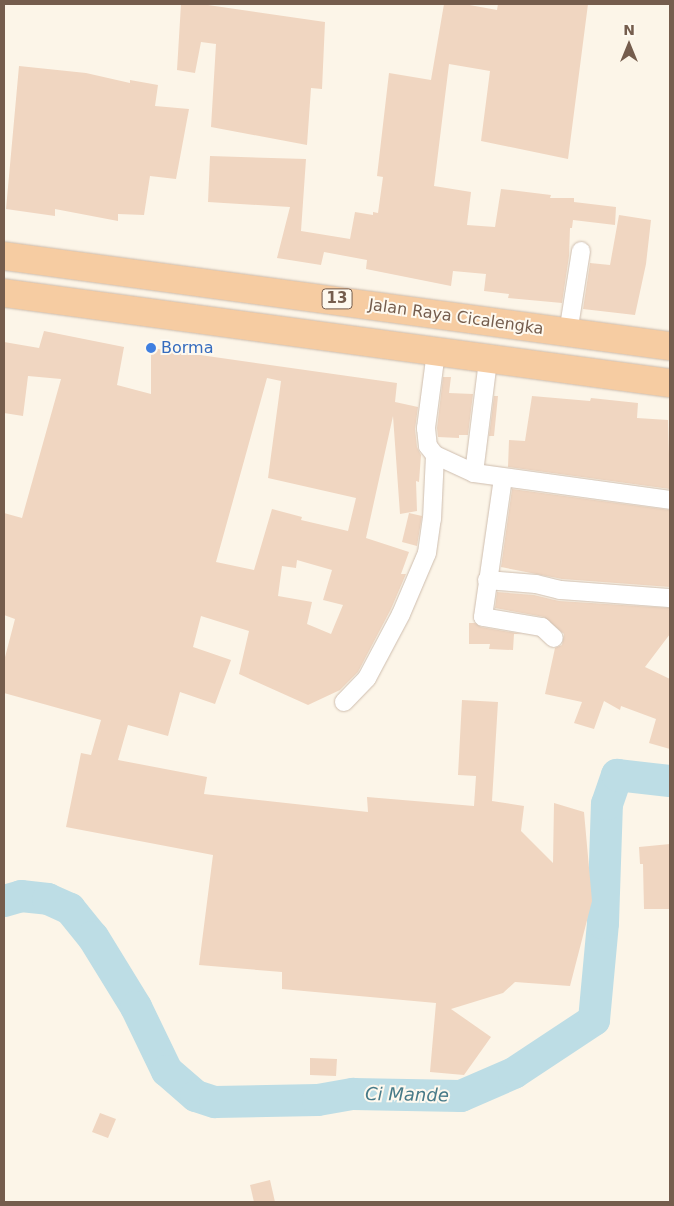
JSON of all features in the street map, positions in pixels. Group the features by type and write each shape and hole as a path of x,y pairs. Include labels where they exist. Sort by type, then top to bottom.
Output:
{"highway":[{"name":"Jalan Raya Cicalengka","path":"4,256 670,346"},
{"path":"4,293 488,360 670,383"}],"street":[{"path":"568,333 581,251"},
{"path":"436,352 426,428 428,446 436,455 474,473 670,500"},
{"path":"474,473 488,360"},
{"path":"344,702 367,678 401,614 427,553 432,519 436,455"},
{"path":"503,478 483,617 542,627 554,638"},
{"path":"487,580 536,584 560,590 670,598"}],"building":[{"path":"181,4 201,4 325,22 322,89 311,88 307,145 211,127 216,44 201,42 195,73 177,70"},
{"path":"444,4 464,4 497,10 498,4 588,4 568,159 481,141 490,71 449,64 434,186 471,192 467,225 495,227 501,189 551,195 550,198 574,198 574,202 616,207 615,225 573,220 572,228 570,228 569,256 562,303 508,298 509,294 484,291 486,274 453,271 451,286 366,269 367,260 324,252 321,265 277,258 290,207 208,202 210,156 306,159 301,231 350,239 355,212 373,215 373,212 378,213 383,177 377,176 389,73 431,80"},
{"path":"19,66 86,73 130,83 130,80 158,85 155,106 189,109 176,179 150,176 144,215 118,214 118,221 55,209 55,216 6,209"},
{"path":"619,215 651,220 646,264 635,315 583,309 590,263 610,265"},
{"path":"44,331 124,347 117,385 151,394 151,348 397,383 395,402 418,407 415,429 417,447 421,455 419,482 416,481 417,511 400,514 393,416 366,538 409,552 401,574 406,574 391,609 358,672 340,690 308,705 239,674 249,631 201,616 193,647 231,660 215,704 180,692 168,736 128,725 118,760 207,777 204,794 368,812 367,797 474,806 476,776 458,775 462,700 498,702 492,801 524,806 521,831 553,863 554,803 584,812 592,901 570,986 515,982 503,993 451,1009 491,1037 464,1075 430,1072 436,1003 282,989 282,972 199,965 213,855 66,827 81,753 91,755 101,720 4,693 4,661 15,619 4,615 4,513 22,518 61,379 28,376 23,416 4,413 4,342 39,348","holes":["267,378 281,381 268,478 356,498 348,531 301,520 302,517 272,509 254,570 216,562","297,560 332,570 323,600 343,605 331,634 307,624 312,602 278,596 282,566 296,568"]},
{"path":"443,377 451,377 449,393 473,394 468,435 459,435 459,438 438,437 437,428"},
{"path":"494,396 498,396 494,436 489,436"},
{"path":"532,396 590,401 591,398 638,403 637,418 668,420 670,489 508,467 509,440 525,441"},
{"path":"512,489 670,510 670,587 562,579 501,567"},
{"path":"409,513 422,516 417,546 402,542"},
{"path":"497,592 534,595 559,601 670,608 670,634 645,667 670,679 670,749 649,743 656,719 621,706 620,710 604,701 594,729 574,723 582,702 545,694 555,648 562,645 564,634 544,617 495,608"},
{"path":"469,623 522,634 514,634 513,650 489,649 490,644 469,644"},
{"path":"670,844 670,909 644,909 643,864 640,864 639,847"},
{"path":"310,1058 337,1059 336,1076 310,1075"},
{"path":"100,1113 116,1119 108,1138 92,1132"},
{"path":"270,1180 275,1202 254,1202 250,1185"}],"waterway":[{"name":"Ci Mande","path":"4,901 21,896 48,899 70,909 93,937 136,1007 167,1071 196,1096 215,1102 318,1100 353,1094 461,1096 514,1073 594,1020 603,923 607,804 617,775 670,781"}],"place":[{"name":"Borma","path":"151,348"}]}
